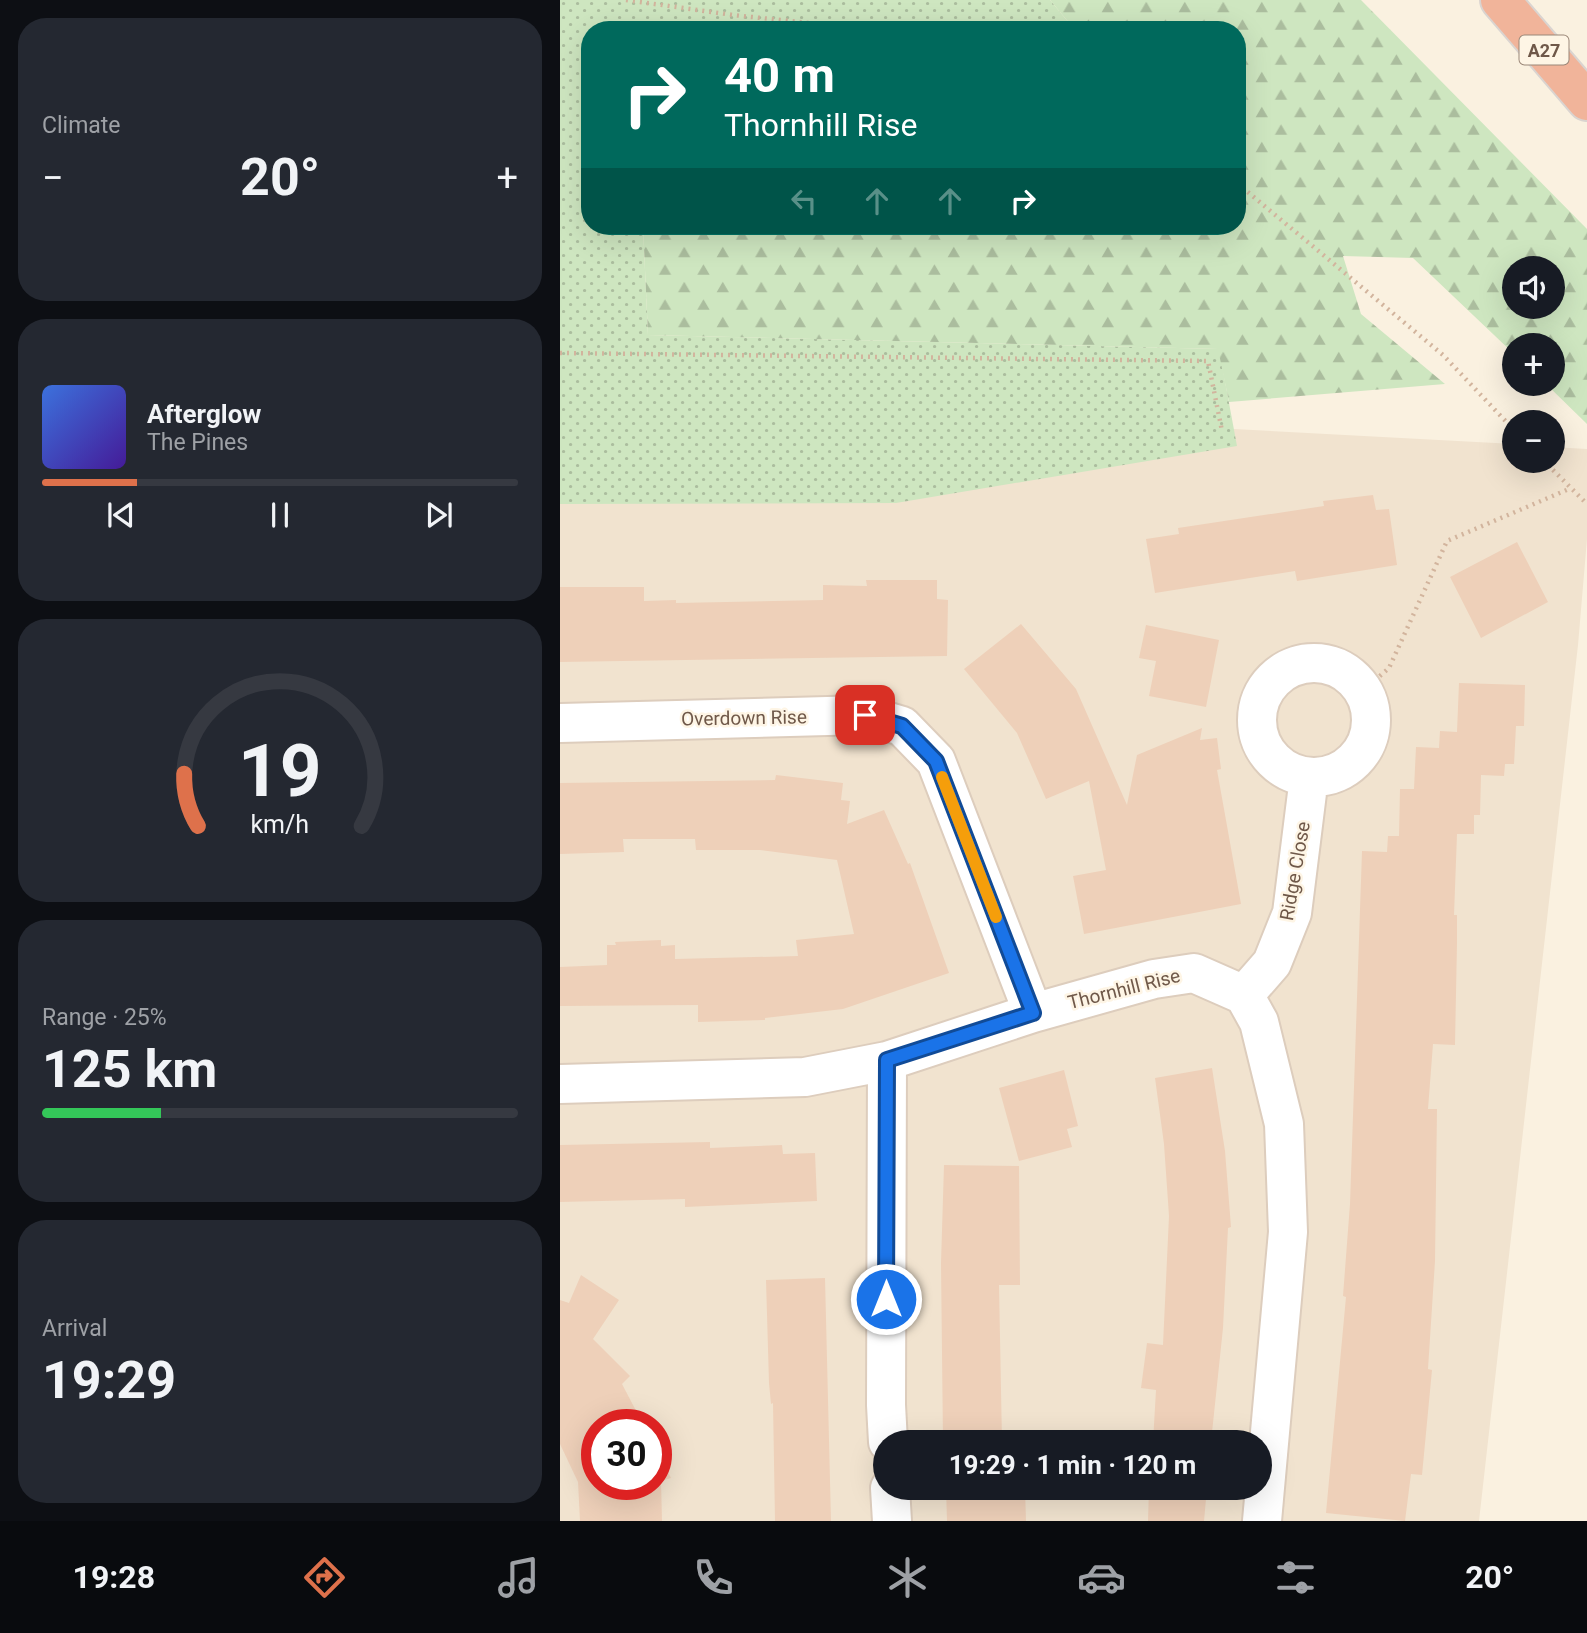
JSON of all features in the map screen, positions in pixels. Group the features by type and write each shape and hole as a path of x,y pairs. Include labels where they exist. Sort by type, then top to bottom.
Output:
{"highway":[{"name":"A27","path":"1500,0 1587,101"}],"street":[{"path":"1315,662 1335,666 1352,676 1364,691 1371,707 1367,743 1358,758 1344,769 1327,776 1309,777 1290,772 1274,761 1263,745 1257,726 1258,707 1265,689 1279,674 1296,665 1315,662"},
{"name":"Overdown Rise","path":"560,723 865,715 902,726 936,761 1033,1013"},
{"name":"Ridge Close","path":"1244,995 1272,964 1292,913 1309,777"},
{"name":"Thornhill Rise","path":"560,1084 805,1077 887,1060 1033,1013 1154,979 1194,973 1244,995"},
{"path":"1244,995 1259,1022 1284,1124 1288,1232 1262,1521"},
{"path":"887,1060 887,1430"},
{"path":"891,1500 892,1521"}],"path":[{"path":"626,0 789,21"},
{"path":"1246,191 1443,355 1502,417"},
{"path":"560,353 1208,361 1222,431"},
{"path":"1554,473 1587,504"},
{"path":"1364,691 1389,668 1447,541 1569,489"}],"shaded area":[{"path":"1234,429 1502,443 1502,473 1565,473 1565,448 1587,449 1587,539 1578,645 1479,1521 560,1521 560,461"}],"green space":[{"path":"560,0 1050,0 1068,21 581,21 581,235 643,235 648,335 1219,349 1237,446 896,503 560,504"},
{"path":"1050,0 1361,0 1587,229 1587,424 1558,396 1565,396 1565,333 1502,333 1502,343 1413,258 1343,256 1361,314 1445,384 1229,402 1218,349 648,335 643,235 1246,235 1246,21 1068,21"}],"building":[{"path":"1373,495 1376,510 1389,509 1397,565 1297,581 1295,571 1155,593 1146,539 1179,534 1178,528 1324,506 1323,501"},
{"path":"1517,542 1548,602 1481,638 1450,577"},
{"path":"866,580 937,580 937,599 948,600 947,656 560,662 560,587 644,587 644,601 676,600 676,603 823,600 823,585 867,586"},
{"path":"1021,624 1076,689 1127,805 1137,755 1202,728 1200,740 1217,738 1221,769 1217,770 1241,904 1084,934 1073,876 1106,870 1089,781 1046,799 1017,733 964,669"},
{"path":"1146,625 1219,640 1206,707 1149,696 1156,661 1139,658"},
{"path":"1459,683 1525,685 1524,726 1516,726 1514,764 1505,764 1504,776 1481,775 1480,815 1474,815 1474,834 1457,834 1454,915 1457,915 1455,1045 1433,1044 1428,1109 1437,1109 1435,1261 1428,1369 1432,1370 1422,1475 1411,1474 1405,1521 1326,1513 1346,1297 1343,1296 1350,1204 1362,851 1387,852 1388,836 1399,836 1400,789 1414,789 1416,747 1439,748 1440,731 1457,732"},
{"path":"776,775 843,783 841,800 850,801 847,824 884,810 908,864 910,863 949,973 843,1009 765,1020 698,1022 698,1005 560,1006 560,967 607,965 607,945 616,945 615,942 661,940 661,946 675,945 675,959 798,956 796,940 854,934 837,860 760,850 696,850 695,839 623,839 624,852 560,854 560,783 775,780"},
{"path":"1212,1068 1225,1151 1231,1227 1228,1228 1223,1328 1212,1430 1154,1430 1156,1390 1141,1388 1147,1343 1163,1345 1169,1216 1164,1144 1155,1078"},
{"path":"1064,1070 1078,1126 1067,1129 1072,1147 1019,1161 999,1088"},
{"path":"710,1142 710,1148 782,1145 783,1154 815,1153 817,1201 685,1207 685,1199 560,1202 560,1145"},
{"path":"944,1165 1019,1166 1020,1285 999,1285 1002,1430 943,1430 941,1263"},
{"path":"581,1275 619,1300 593,1339 630,1376 622,1384 635,1409 581,1409 581,1500 661,1500 662,1521 580,1521 578,1482 560,1444 560,1300 569,1303"},
{"path":"825,1278 831,1521 775,1521 773,1403 771,1404 769,1383 766,1280"},
{"path":"946,1500 1025,1500 1026,1521 947,1521"},
{"path":"1149,1500 1206,1500 1204,1521 1148,1521"}],"slow traffic":[{"path":"942,777 996,917"}],"route":[{"path":"865,715 902,726 936,761 1033,1013 887,1060 886,1299"}]}
